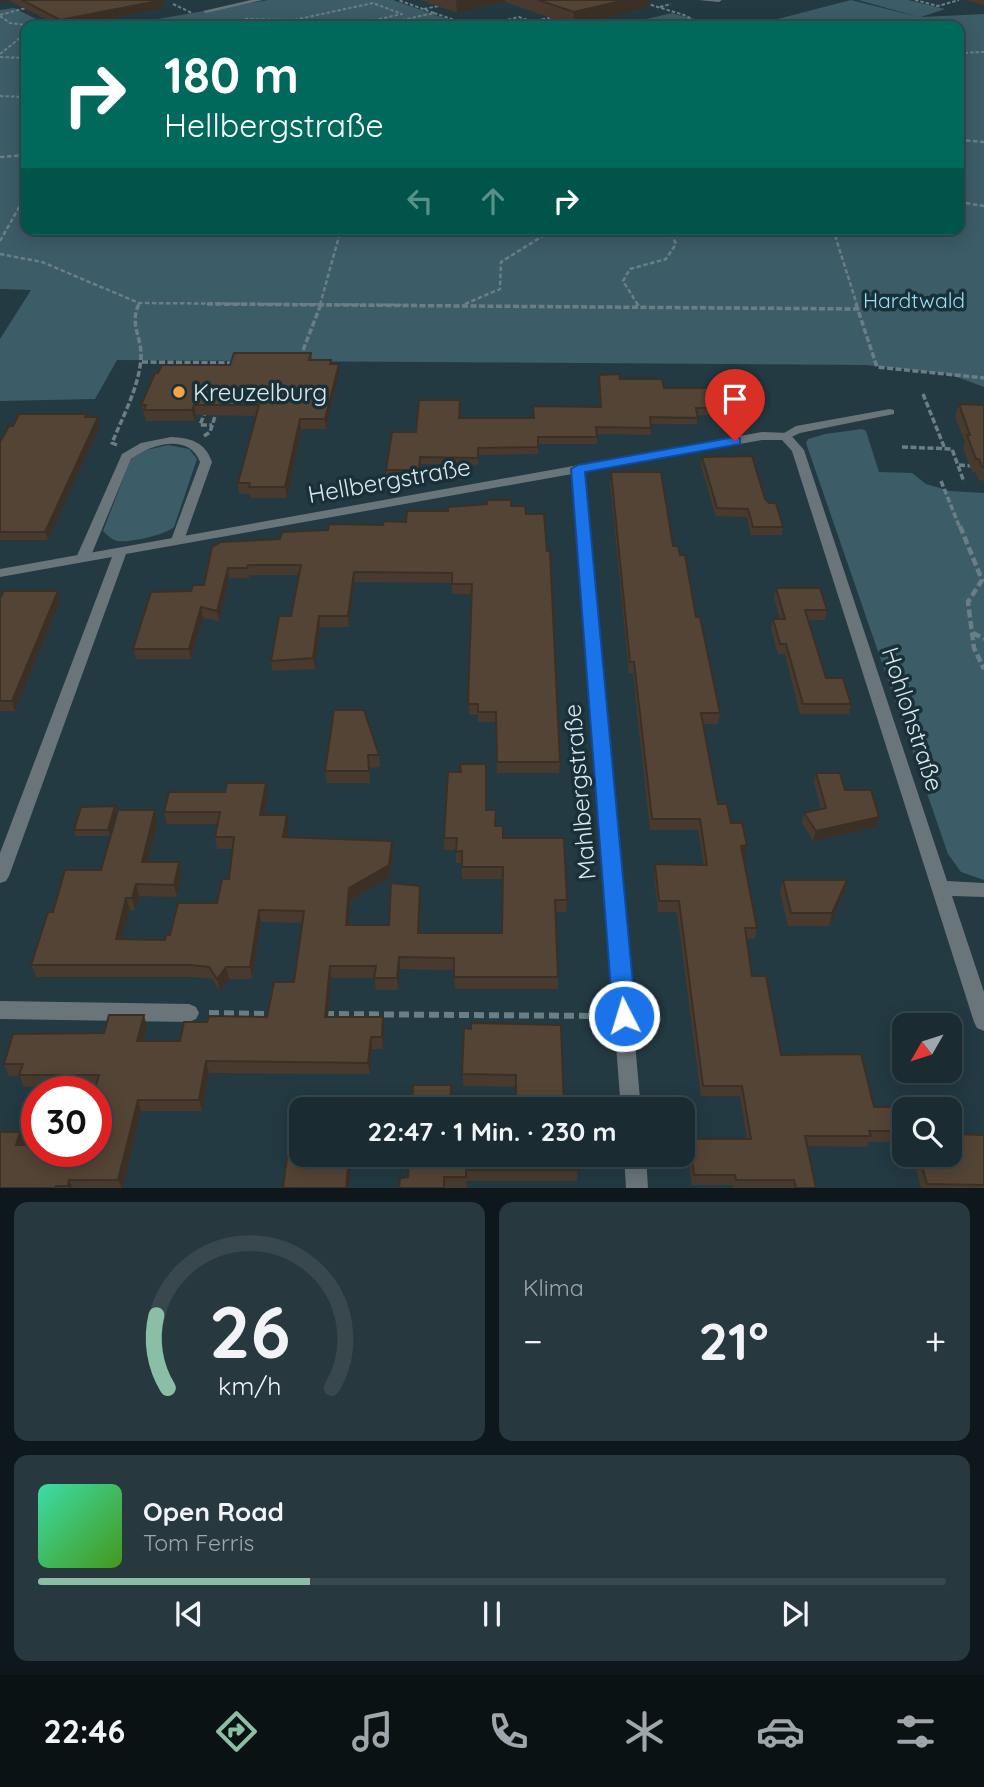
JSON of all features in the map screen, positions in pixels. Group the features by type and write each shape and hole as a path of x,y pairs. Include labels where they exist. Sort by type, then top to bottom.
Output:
{"street":[{"path":"206,11 260,0"},
{"path":"702,0 719,0"},
{"name":"Hellbergstraße","path":"0,573 762,436 785,436 796,429 890,412"},
{"name":"Hohlohstraße","path":"785,436 798,450 943,888 984,1022"},
{"path":"83,558 126,457 133,450 158,442 194,444 205,454 206,462 178,540"},
{"name":"Mahlbergstraße","path":"578,469 630,1097"},
{"path":"0,876 121,551"},
{"path":"943,888 984,890"},
{"path":"0,1010 189,1013"},
{"path":"636,1167 637,1188"}],"path":[{"path":"286,19 294,20 382,0"},
{"path":"397,0 457,21"},
{"path":"635,0 696,21"},
{"path":"915,0 939,6 959,0"},
{"path":"368,21 402,14 373,3"},
{"path":"173,4 192,13"},
{"path":"659,7 671,4"},
{"path":"423,9 444,5"},
{"path":"0,15 35,6"},
{"path":"398,21 434,13"},
{"path":"0,15 10,23 21,24"},
{"path":"535,21 556,16"},
{"path":"505,21 520,18 528,21"},
{"path":"50,21 62,19"},
{"path":"0,56 21,38"},
{"path":"964,53 984,52"},
{"path":"0,56 21,58"},
{"path":"0,96 21,97"},
{"path":"964,140 984,142"},
{"path":"0,157 21,155"},
{"path":"964,203 984,206"},
{"path":"0,241 21,204"},
{"path":"299,363 320,307 339,235"},
{"path":"463,305 500,289 500,262 544,235"},
{"path":"638,307 623,281 630,269 666,259 676,244 672,235"},
{"path":"834,235 840,261 860,309 877,367 984,378"},
{"path":"0,254 42,262 139,303 320,307 463,305 860,309"},
{"path":"133,450 113,443 142,362 132,316 139,303"},
{"path":"142,362 246,363"},
{"path":"229,376 233,363"},
{"path":"923,394 945,449"},
{"path":"194,444 210,432 221,399"},
{"path":"206,409 201,425 212,425"},
{"path":"217,411 227,411"},
{"path":"902,447 959,450"},
{"path":"952,449 964,482"},
{"path":"958,465 973,466"},
{"path":"941,481 982,580 968,602 974,648 984,669"},
{"path":"973,633 984,639"},
{"path":"189,1013 276,1014"},
{"path":"317,1014 624,1016"}],"green space":[{"path":"268,0 393,0 453,21 146,21"},
{"name":"Hardtwald","path":"851,0 919,17 858,0 908,0 945,9 921,17 984,14 984,387 949,374 866,365 117,360 95,399 0,401 0,339 31,290 0,289 0,10 14,8 40,21 21,21 21,235 964,235 964,21 769,21"},
{"path":"672,13 700,21 638,21"},
{"path":"862,429 866,431 879,472 912,473 926,484 950,491 984,493 984,880 961,872 948,854 806,443 808,439 825,434"},
{"path":"168,445 189,449 197,459 174,527 138,540 113,539 103,531 130,461 138,452"}],"building":[{"path":"22,0 163,0 60,20"},
{"path":"538,0 625,0 574,12"},
{"path":"234,353 311,353 309,360 331,360 330,364 339,364 325,419 300,419 285,487 249,487 250,483 238,483 259,405 194,405 192,410 144,410 146,405 141,405 155,373 158,373 162,365 230,365"},
{"path":"619,374 620,379 662,379 664,388 710,388 709,384 752,385 759,408 696,408 698,418 650,417 651,428 596,427 597,437 538,437 538,447 478,448 478,458 420,457 419,470 386,470 392,432 416,432 419,400 460,400 459,418 534,418 533,406 601,407 599,375"},
{"path":"959,404 984,405 984,467 979,459 976,459"},
{"path":"19,414 87,414 85,417 98,417 45,532 0,532 0,442"},
{"path":"752,456 765,499 769,503 776,503 783,527 753,527 748,509 717,508 702,457"},
{"path":"611,472 661,472 673,546 678,546 680,555 685,555 696,617 700,617 720,713 701,713 718,804 727,804 731,823 742,823 747,845 741,846 757,928 745,928 752,976 766,976 781,1055 861,1054 874,1107 892,1107 892,1131 869,1131 871,1136 805,1136 816,1188 796,1188 794,1180 736,1180 735,1175 694,1175 695,1139 751,1139 742,1086 703,1086 679,901 659,901 655,864 707,865 700,819 652,819 634,662 630,662"},
{"path":"487,500 511,500 511,506 525,506 526,514 544,514 547,551 550,551 560,762 497,762 496,712 478,712 478,704 468,704 472,584 452,584 452,573 354,572 348,616 319,616 313,658 271,661 279,616 291,616 301,565 248,565 247,568 228,568 217,611 201,607 189,649 133,649 151,592 191,591 193,585 204,585 212,547 221,542 280,539 282,532 328,530 329,524 383,525 384,521 406,522 407,511 448,511 448,507 487,504"},
{"path":"776,588 820,588 827,610 805,610 826,678 843,678 851,704 803,704 786,644 780,644 773,619 785,619"},
{"path":"4,591 58,591 12,701 0,701 0,598"},
{"path":"334,710 364,710 379,755 368,755 369,771 325,771"},
{"path":"460,764 486,764 486,810 496,810 495,826 503,826 503,838 564,838 567,900 555,900 558,977 454,977 454,958 399,957 397,978 374,978 376,966 330,966 325,1017 383,1017 382,1037 371,1037 368,1063 206,1061 199,1100 138,1100 118,1180 69,1180 68,1186 55,1188 0,1188 0,1132 20,1132 16,1145 21,1145 21,1167 112,1167 112,1076 19,1075 23,1064 4,1064 13,1034 104,1033 109,1015 144,1015 137,1041 180,1041 184,1022 207,1022 209,1016 267,1017 274,982 294,982 304,911 259,910 250,967 226,967 217,979 209,967 191,965 31,965 48,912 53,912 65,870 101,870 118,810 155,810 142,862 179,862 174,885 136,884 132,898 126,898 116,939 165,940 166,935 170,935 178,903 217,903 222,879 229,879 234,837 215,837 220,812 164,812 169,792 225,792 227,783 266,783 260,815 287,815 283,837 392,841 389,865 349,888 346,925 389,925 391,883 420,886 418,933 502,933 503,867 462,867 462,851 456,852 457,838 444,838 448,772 461,772"},
{"path":"816,773 840,773 845,790 871,790 879,817 816,831 804,813 826,808"},
{"path":"115,806 108,830 74,830 81,807"},
{"path":"783,880 847,880 832,913 791,913"},
{"path":"471,1023 561,1025 564,1097 516,1097 516,1075 462,1074 464,1028 471,1029"},
{"path":"413,1085 451,1085 451,1097 413,1097"},
{"path":"962,1134 984,1135 984,1185 927,1184 922,1167 962,1167"},
{"path":"289,1143 289,1167 348,1167 346,1188 283,1188"},
{"path":"408,1167 578,1167 578,1170 466,1170 466,1177 444,1177 444,1188 399,1188 400,1178 408,1177"}],"place":[{"name":"Kreuzelburg","path":"179,392"}],"route":[{"path":"624,1016 578,469 735,441"}]}
